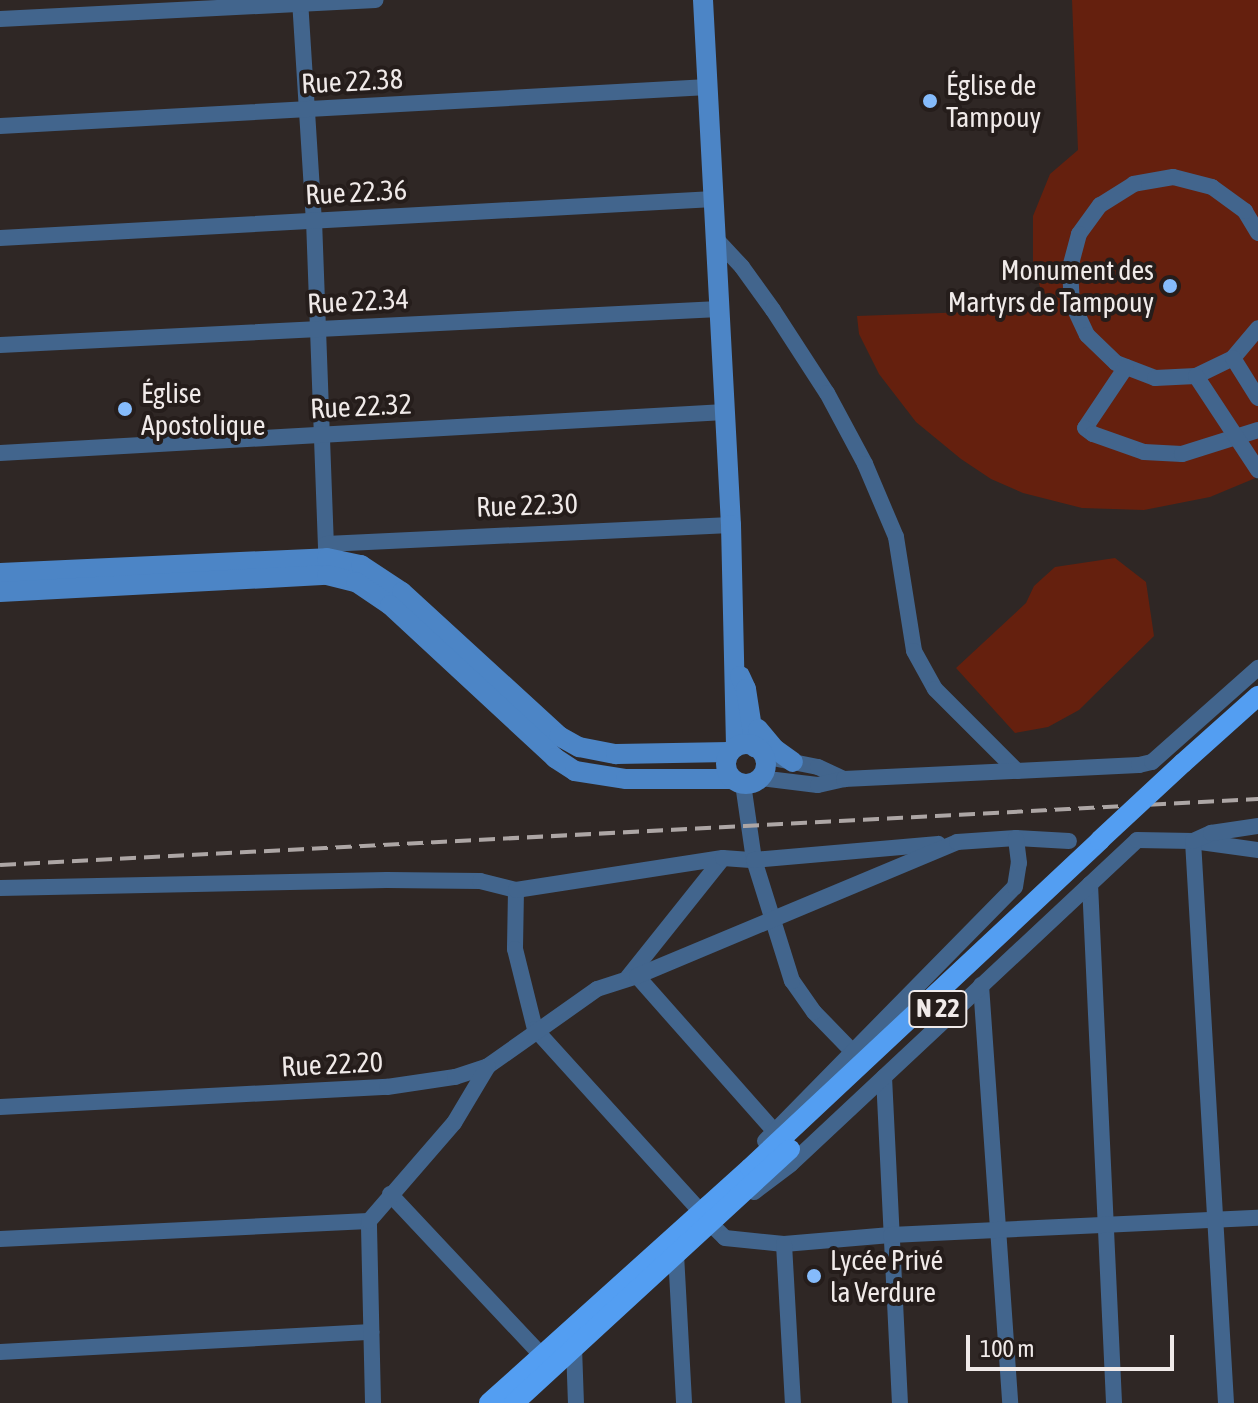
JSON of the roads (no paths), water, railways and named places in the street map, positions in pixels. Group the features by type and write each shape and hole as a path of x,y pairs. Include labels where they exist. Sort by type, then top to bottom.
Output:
{"main road":[{"name":"N 22","path":"489,1403 706,1218 1118,840 1258,696"},
{"name":"N 22","path":"1192,763 1258,711"},
{"name":"N 22","path":"514,1403 676,1254 706,1218"}],"street":[{"path":"0,19 376,0"},
{"path":"703,0 736,668 746,751 765,768 745,780"},
{"path":"300,2 314,220 327,559 377,595 555,758 575,771 626,779 745,780 818,785 844,779 1152,762 1258,668"},
{"name":"Rue 22.38","path":"0,126 708,87"},
{"path":"1257,333 1233,358 1196,376 1155,378 1116,363 1087,335 1072,303 1070,268 1079,234 1100,205 1134,184 1173,177 1212,187 1245,211 1258,233"},
{"name":"Rue 22.36","path":"0,238 714,199"},
{"path":"716,239 742,267 773,310 827,393 865,464 896,537 914,651 928,676 944,698 1017,771"},
{"name":"Rue 22.34","path":"0,345 719,309"},
{"path":"1233,358 1258,398"},
{"path":"1126,367 1085,428 1093,434 1144,452 1182,454 1258,430"},
{"path":"1196,376 1258,470"},
{"name":"Rue 22.32","path":"0,453 725,412"},
{"name":"Rue 22.30","path":"0,592 327,559 731,525"},
{"path":"327,559 361,565 388,581 559,736 579,747 616,754 746,751 818,767 844,779"},
{"name":"Rue 22.30","path":"0,573 327,559"},
{"path":"736,668 746,689 751,720 746,751 726,763 745,780 754,860 769,918 792,981 814,1012 851,1050"},
{"path":"751,720 775,749 793,762"},
{"path":"1193,841 1211,833 1258,826"},
{"path":"706,1218 741,1164 1015,887 1019,863 1016,838"},
{"path":"0,888 387,880 480,881 516,890 723,858 754,860 1016,838 1069,841"},
{"path":"706,1218 791,1164 1090,884 1118,840 1193,841 1258,850"},
{"path":"1193,841 1226,1403"},
{"name":"Rue 22.20","path":"0,1107 431,1083 488,1066 535,1029 597,989 957,842"},
{"path":"723,858 633,976 775,1132"},
{"path":"1090,884 1114,1403"},
{"path":"516,890 515,949 535,1029 706,1218 732,1241 784,1244 891,1235 1258,1218"},
{"path":"981,985 1001,1230 1010,1403"},
{"path":"373,1403 369,1221 454,1123 488,1066"},
{"path":"884,1077 900,1403"},
{"path":"390,1194 542,1356"},
{"path":"0,1239 369,1221"},
{"path":"784,1244 793,1403"},
{"path":"676,1254 684,1403"},
{"path":"0,1352 371,1332"},
{"path":"574,1347 576,1403"}],"railway":[{"path":"0,865 1258,799"}],"place":[{"name":"Église de Tampouy","path":"930,101"},
{"name":"Monument des Martyrs de Tampouy","path":"1170,286"},
{"name":"Église Apostolique","path":"125,409"},
{"name":"Lycée Privé la Verdure","path":"814,1276"}]}
